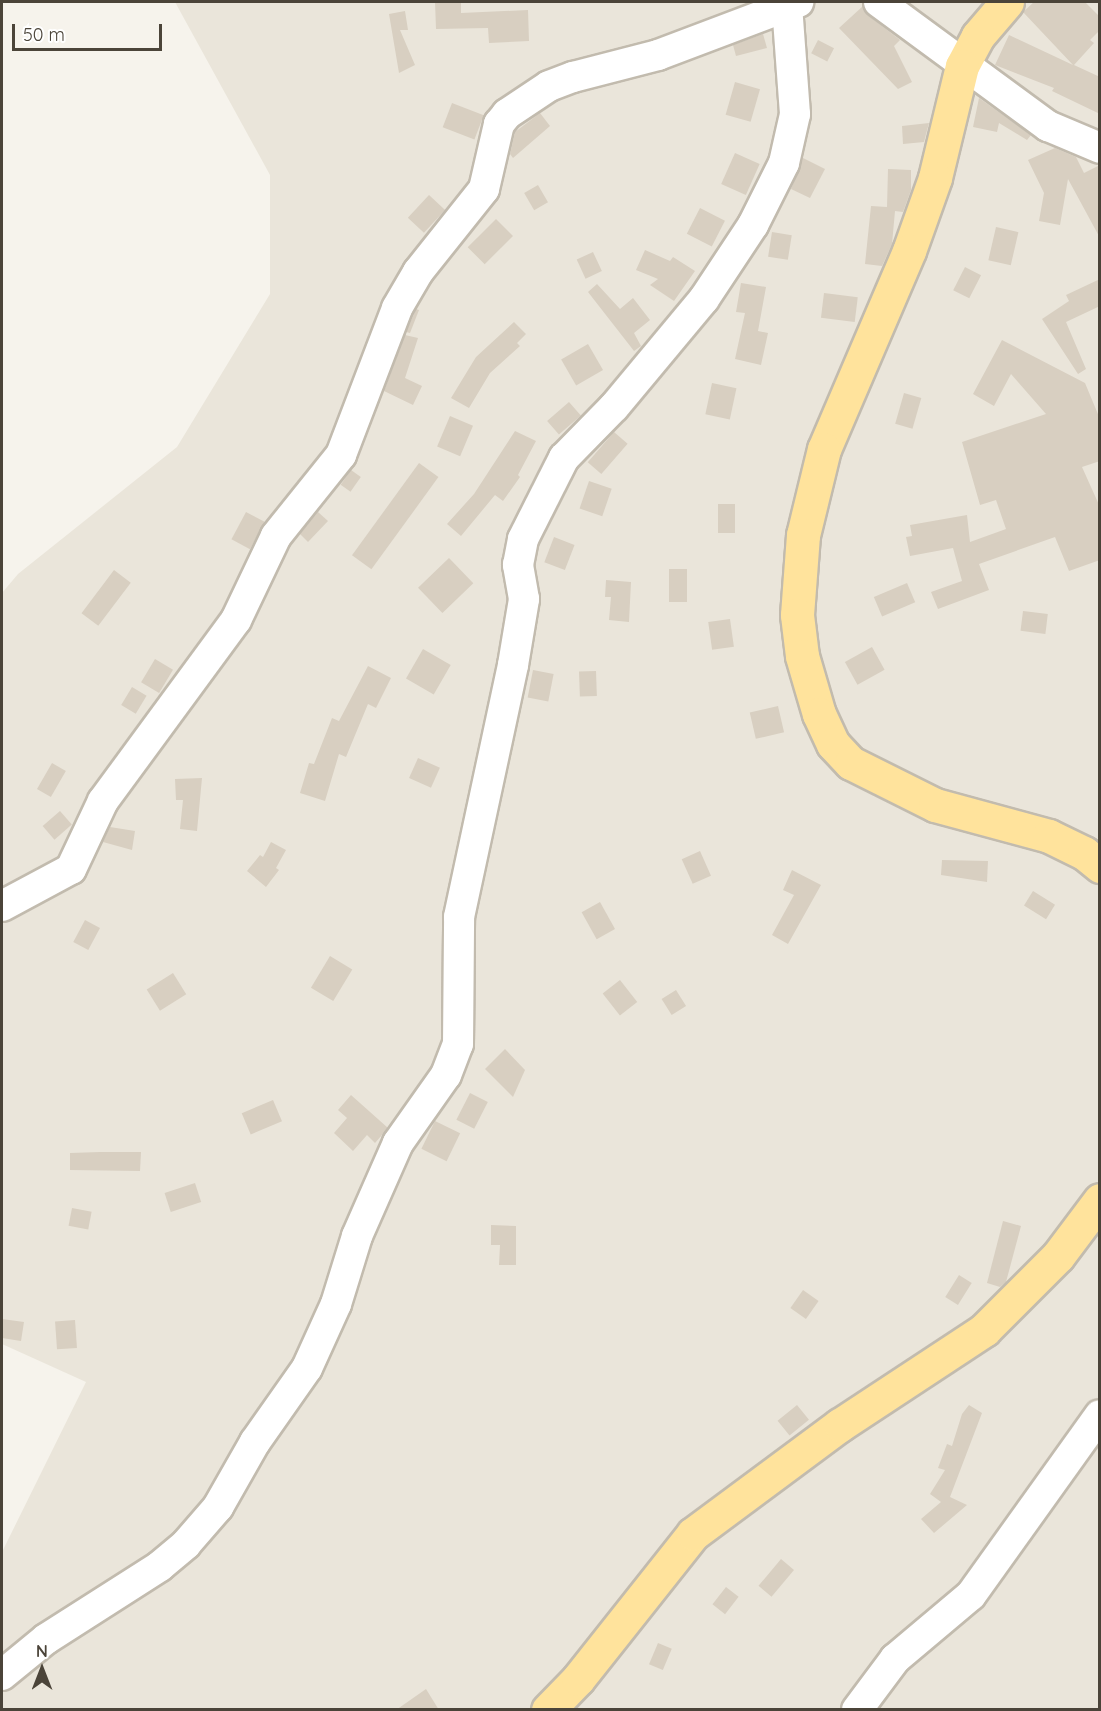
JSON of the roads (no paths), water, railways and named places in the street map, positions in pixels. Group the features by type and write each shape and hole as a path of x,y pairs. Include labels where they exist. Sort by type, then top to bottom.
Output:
{"main road":[{"path":"1006,2 978,36 962,66 935,178 909,251 824,449 811,495 798,587 802,656 833,744 851,763 935,805 1049,836 1084,853 1100,867"},
{"path":"548,1710 578,1679 693,1534 831,1432 984,1330 1058,1256 1100,1200"}],"street":[{"path":"879,2 962,66 1048,126 1100,148"},
{"path":"2,906 71,869 103,801 236,620 276,536 341,455 398,308 418,272 484,189 499,124 507,114 549,86 573,77 658,55 793,4 795,114 792,139 779,174 753,225 704,299 614,407 564,458 523,539 518,565 524,599 513,665 459,917 458,1044 446,1076 398,1143 357,1236 336,1304 307,1368 212,1516 160,1566 46,1639 2,1675"},
{"path":"857,1710 895,1659 971,1595 1100,1415"}]}
